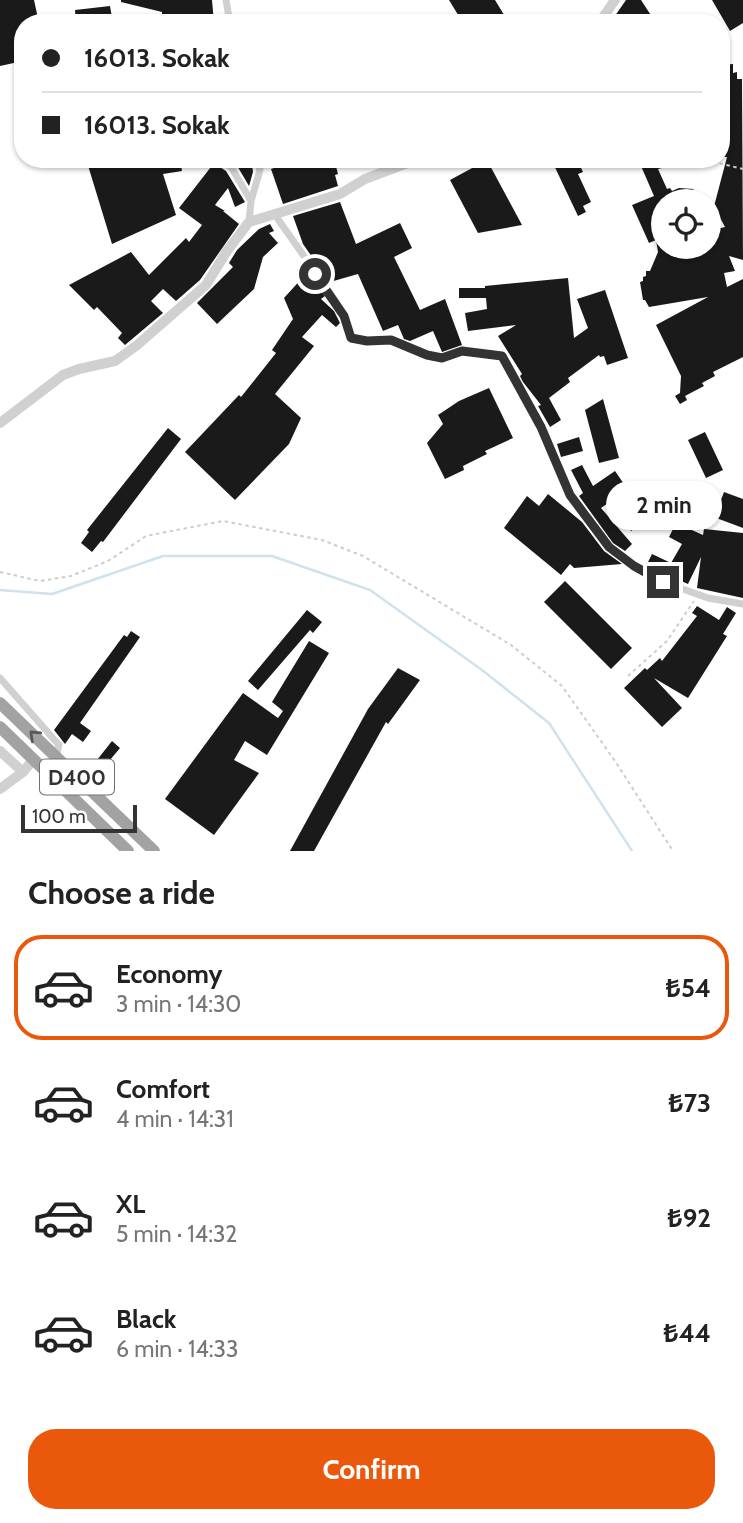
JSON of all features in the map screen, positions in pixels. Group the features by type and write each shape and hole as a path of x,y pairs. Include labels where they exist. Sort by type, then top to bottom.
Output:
{"highway":[{"name":"D400","path":"0,704 154,851"},
{"name":"D400","path":"0,727 128,851"}],"street":[{"path":"232,168 251,201"},
{"path":"0,423 63,375 115,361 206,285 249,222 260,168"},
{"path":"249,222 340,194 365,179 394,168"},
{"path":"275,215 335,300 351,338 367,341 391,340 427,355 442,358 462,351 502,356 541,427 570,495 609,547 634,566 663,582 697,594 743,604"},
{"path":"0,678 60,745 56,756"},
{"path":"0,751 23,772"},
{"path":"0,789 23,772 33,760"}],"path":[{"path":"0,572 40,581 71,576 108,561 146,536 223,521 322,540 363,556 511,645 562,686 615,761 673,851"},
{"path":"628,676 667,641 697,594"}],"building":[{"path":"0,0 34,0 37,14 14,14 14,63 0,66"},
{"path":"212,0 213,14 162,14 121,2"},
{"path":"449,0 495,0 504,14 458,14"},
{"path":"626,0 641,0 650,14 616,14"},
{"path":"712,0 743,0 743,23 730,31 730,14 720,14"},
{"path":"110,6 111,14 75,14 75,10"},
{"path":"730,64 733,64 733,73 737,72 737,79 742,79 743,260 729,256 735,271 724,273 727,287 743,279 743,357 713,372 715,376 702,383 704,386 685,396 687,400 680,404 675,396 680,393 681,376 656,325 708,297 649,307 643,300 640,282 646,276 646,271 650,271 655,259 721,259 721,228 725,227 721,220 721,189 719,189 724,168 730,168"},
{"path":"89,168 182,168 182,171 163,174 176,215 112,244"},
{"path":"210,168 222,168 226,171 245,202 235,207 228,188 215,205 239,224 200,280 176,301 163,289 151,301 163,313 125,345 118,338 122,333 97,307 94,310 69,285 131,252 149,275 186,238 189,242 202,225 179,208"},
{"path":"238,168 252,168 249,186"},
{"path":"336,168 338,186 283,204 271,169"},
{"path":"472,168 491,168 522,225 478,233 450,180"},
{"path":"555,168 581,168 583,172 578,174 591,202 583,206 586,212 578,216"},
{"path":"642,168 662,168 658,169 667,189 651,189"},
{"path":"651,197 651,242 649,243 632,205"},
{"path":"340,202 356,244 400,223 412,248 394,257 420,310 445,299 462,345 442,352 433,331 410,341 404,339 398,325 383,331 358,274 330,282 317,256 312,257 303,244 293,216"},
{"path":"270,224 274,231 269,233 278,243 263,257 254,289 217,324 197,303 233,267 229,263 237,250 259,229"},
{"path":"304,276 322,292 325,296 321,299 334,311 340,323 336,327 322,315 302,337 314,346 275,394 301,418 289,444 235,500 185,452 239,395 241,397 276,353 272,350 293,319 284,298"},
{"path":"568,278 574,338 588,328 577,299 605,290 628,358 607,365 604,356 599,355 568,378 570,382 549,398 561,420 550,427 538,406 541,405 523,382 520,376 522,374 498,336 516,325 468,331 465,313 487,309 486,298 459,298 459,288 485,288"},
{"path":"489,388 513,438 485,451 487,454 445,479 427,443 443,424 438,415 459,401"},
{"path":"603,399 619,458 599,463 585,410"},
{"path":"168,428 181,439 103,542 92,552 81,543 89,532 87,530"},
{"path":"705,432 723,470 706,478 688,440"},
{"path":"579,437 583,451 561,457 557,444"},
{"path":"582,465 593,486 615,471 648,519 631,531 611,501 601,508 632,544 625,551 613,543 579,496 583,493 571,470"},
{"path":"724,492 743,499 743,528 711,516"},
{"path":"548,494 582,522 604,551 622,564 574,568 570,564 561,575 504,528 527,496 539,506"},
{"path":"676,523 703,535 704,529 743,533 743,598 697,588 701,557 688,584 646,566 652,554 671,563 682,544 669,537"},
{"path":"565,581 632,648 611,669 544,602"},
{"path":"697,606 719,620 727,607 736,613 723,634 727,636 688,698 654,678 682,708 662,727 624,688 645,668 647,670 660,658 662,661 697,616 692,613"},
{"path":"307,610 322,622 313,633 310,630 258,690 248,681"},
{"path":"131,631 140,637 80,723 91,731 83,742 72,734 65,744 54,730 124,635 127,637"},
{"path":"309,641 329,653 267,755 245,741 234,760 259,773 214,835 165,799 243,693 278,718 283,711 272,702"},
{"path":"398,668 420,680 388,724 386,722 314,851 290,851 368,709"},
{"path":"112,741 120,748 105,766 97,760"}],"waterway":[{"path":"0,590 52,594 163,556 272,556 370,590 482,670 549,723 632,851"}],"route":[{"path":"315,274 335,300 351,338 367,341 391,340 427,355 442,358 462,351 502,356 541,427 570,495 609,547 634,566 663,582"}]}
